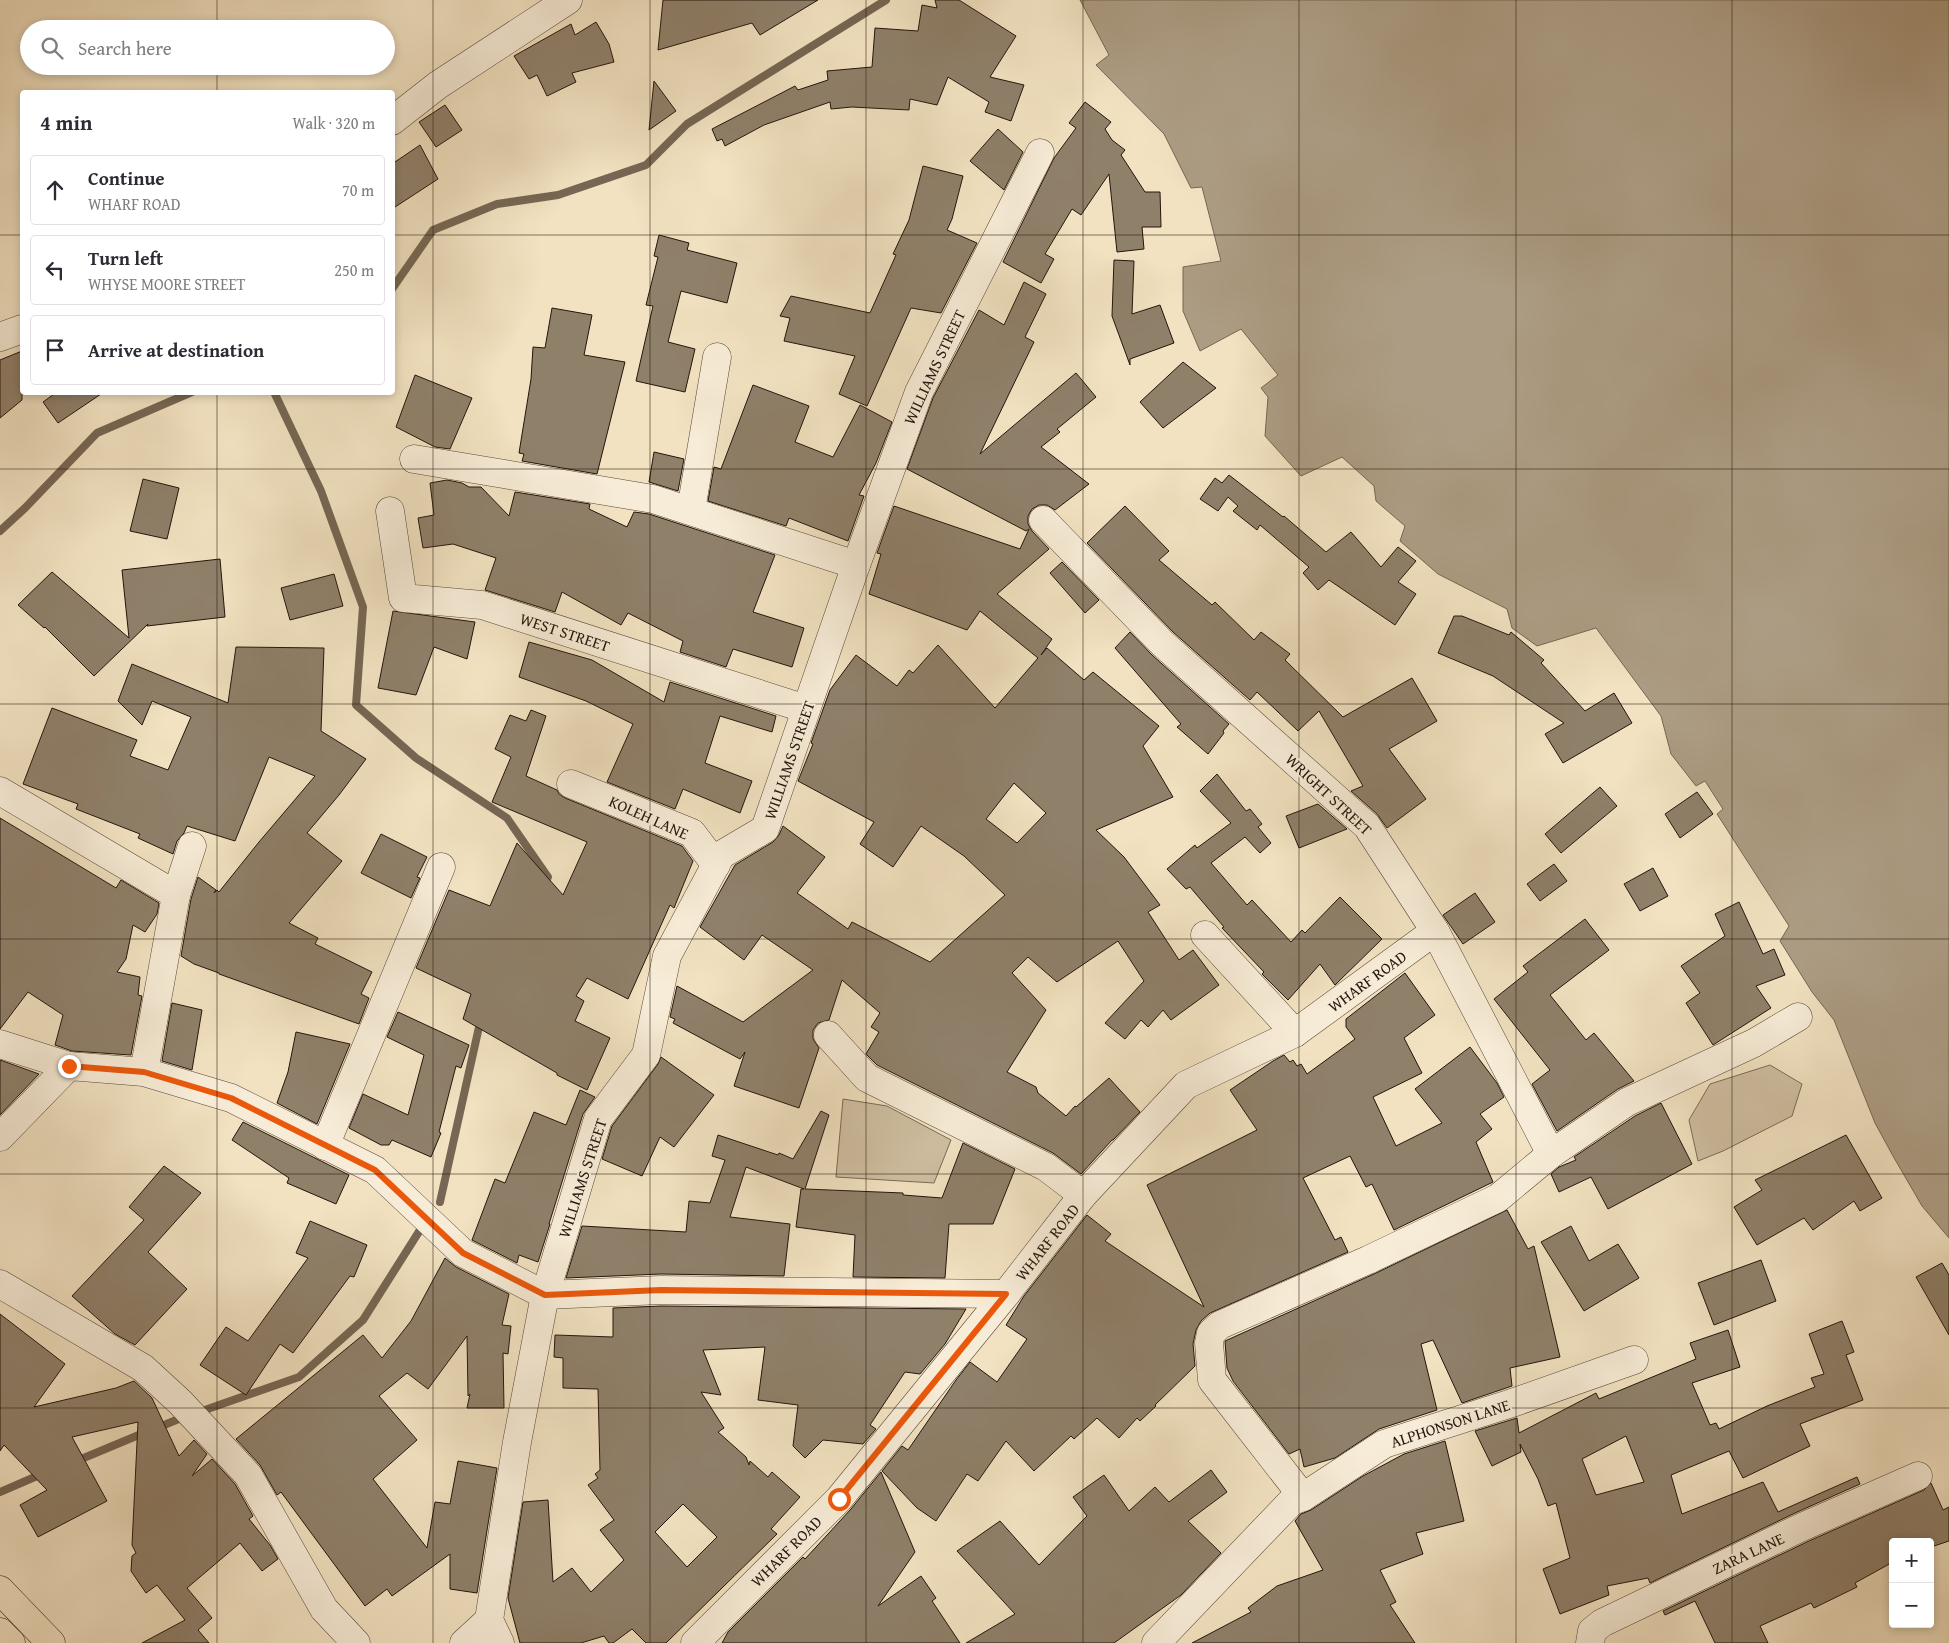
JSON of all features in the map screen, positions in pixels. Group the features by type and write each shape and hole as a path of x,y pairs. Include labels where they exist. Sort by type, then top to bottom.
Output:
{"highway":[{"path":"0,1590 51,1643"},
{"path":"0,1632 11,1643"}],"street":[{"path":"395,120 438,85 568,0"},
{"name":"WILLIAMS STREET","path":"494,1631 517,1442 545,1295 598,1119 646,1054 667,956 721,855 765,829 856,565 919,392 1040,154"},
{"path":"0,337 20,329"},
{"path":"692,510 717,357"},
{"path":"414,459 653,499 692,510 856,565"},
{"name":"WEST STREET","path":"390,511 403,598 482,605 806,709"},
{"name":"WRIGHT STREET","path":"1043,520 1162,643 1367,826 1436,931 1551,1154"},
{"name":"KOLEH LANE","path":"571,784 692,833 716,865"},
{"path":"0,791 176,895"},
{"path":"144,1072 176,895 192,846"},
{"path":"325,1146 441,867"},
{"name":"WHARF ROAD","path":"695,1643 839,1499 1006,1294 1083,1195 1186,1085 1295,1033 1436,931"},
{"path":"1205,935 1295,1033"},
{"path":"1303,1497 1212,1380 1209,1343 1212,1333 1220,1324 1368,1260 1498,1198 1551,1154 1627,1102 1754,1043 1798,1017"},
{"path":"828,1035 867,1078 1046,1167 1083,1195"},
{"path":"0,1044 69,1066 144,1072 231,1098 375,1170 463,1253 545,1295 661,1290 1006,1294"},
{"path":"0,1136 69,1066"},
{"path":"0,1284 143,1368 180,1402 248,1475 324,1609 356,1643"},
{"name":"ALPHONSON LANE","path":"1156,1643 1292,1501 1303,1497 1384,1444 1512,1403 1634,1360"},
{"name":"ZARA LANE","path":"1590,1643 1592,1631 1602,1623 1794,1531 1918,1476"},
{"path":"464,1643 494,1631"}],"shaded area":[{"path":"1080,0 1949,0 1949,1238 1922,1206 1875,1123 1834,1020 1812,992 1780,941 1789,926 1717,814 1723,809 1705,781 1696,786 1671,754 1661,716 1596,628 1537,646 1512,628 1507,609 1438,574 1400,541 1405,526 1376,501 1374,486 1342,457 1301,476 1265,436 1268,397 1261,388 1278,375 1241,329 1200,351 1183,311 1183,267 1221,261 1202,187 1191,188 1164,134 1096,65 1109,55"},
{"path":"1770,1065 1802,1084 1792,1116 1723,1151 1698,1161 1689,1120 1710,1084"},
{"path":"843,1099 887,1106 951,1140 934,1183 836,1177"}],"building":[{"path":"663,0 818,0 760,35 752,23 658,50"},
{"path":"935,0 959,0 1016,36 990,77 1024,85 1011,121 985,112 989,102 948,77 937,105 910,99 909,110 852,107 831,109 830,102 764,125 725,146 722,139 717,141 712,129 795,86 798,90 828,80 827,71 872,67 875,28 918,31 922,5 937,8"},
{"path":"596,22 609,44 614,62 572,73 576,82 547,96 537,75 529,79 514,56 571,24 575,35"},
{"path":"654,81 676,111 649,130"},
{"path":"1085,102 1111,122 1105,129 1112,140 1125,150 1121,155 1145,192 1160,192 1161,227 1142,227 1144,249 1117,252 1109,174 1081,215 1072,209 1045,254 1054,259 1041,283 1003,262 1054,158 1076,128 1069,123"},
{"path":"445,105 462,130 436,147 419,122"},
{"path":"998,129 1023,152 1004,190 970,161"},
{"path":"420,145 438,179 395,207 395,162"},
{"path":"923,166 963,176 952,219 947,230 977,243 941,313 911,308 867,406 839,394 855,356 784,341 790,318 780,316 791,296 870,313 896,255 893,254 909,220"},
{"path":"659,235 689,243 687,250 737,263 727,303 681,291 668,342 695,349 685,392 636,381 653,306 646,305 658,257 654,256"},
{"path":"1114,260 1134,261 1132,314 1160,305 1174,343 1130,359 1130,365 1112,316"},
{"path":"1024,282 1046,294 1025,337 1034,342 980,454 1076,373 1096,397 1057,429 1060,432 1041,447 1089,484 1055,510 1047,505 1039,505 1032,509 1028,516 1028,524 1049,549 997,594 1052,639 1041,655 1047,648 1084,680 1093,672 1159,726 1143,746 1173,797 1096,830 1124,857 1160,905 1148,912 1179,960 1193,950 1219,985 1171,1020 1163,1010 1148,1027 1141,1020 1125,1039 1105,1023 1144,981 1118,941 1057,982 1028,957 1012,973 1046,1010 1007,1072 1036,1087 1038,1093 1066,1116 1075,1106 1109,1078 1140,1112 1081,1174 1053,1153 877,1065 866,1054 879,1032 871,1027 880,1013 842,980 829,1020 818,1023 813,1030 813,1039 819,1048 799,1108 734,1086 745,1052 740,1059 673,1023 675,1019 670,1017 677,986 743,1022 813,970 762,935 744,960 700,927 735,865 773,842 783,826 825,857 797,893 848,929 852,922 930,962 1005,895 964,856 921,826 893,867 860,844 874,822 798,781 813,744 811,743 830,690 856,655 897,686 909,670 913,673 938,645 995,708 1038,658 980,611 967,630 869,594 881,554 877,553 894,506 1020,549 1029,529 1026,531 907,469 933,398 979,310 1004,325","holes":["1014,783 1046,813 1017,843 986,819"]},
{"path":"552,308 592,315 584,355 625,362 597,474 522,461 524,454 519,453 531,379 533,347 545,348"},
{"path":"20,352 20,395 22,395 22,400 0,418 0,360"},
{"path":"1183,362 1216,388 1163,428 1140,402"},
{"path":"415,375 472,398 450,449 435,447 396,427"},
{"path":"753,385 809,406 795,442 833,457 860,405 892,422 876,463 859,495 864,496 848,541 789,518 786,526 708,501 714,467 721,469"},
{"path":"53,395 100,395 58,423 43,402"},
{"path":"654,452 684,459 678,491 649,482"},
{"path":"1229,475 1284,516 1326,552 1351,532 1381,567 1398,547 1416,561 1398,582 1416,594 1395,625 1329,580 1318,590 1303,573 1309,567 1260,525 1257,530 1233,511 1238,506 1228,497 1218,511 1200,499 1215,478 1222,483"},
{"path":"143,479 179,488 167,539 130,531"},
{"path":"447,480 462,483 469,487 481,487 509,516 515,492 590,504 589,509 627,527 634,512 649,514 775,555 753,612 804,628 792,667 733,649 726,667 680,652 683,641 628,613 621,625 562,592 555,612 485,590 496,558 453,544 423,548 418,518 434,515 430,483"},
{"path":"1125,506 1169,551 1159,560 1212,605 1215,602 1254,640 1261,632 1290,654 1285,660 1343,717 1412,678 1437,721 1389,749 1426,799 1387,828 1377,814 1351,791 1363,786 1319,711 1298,731 1257,692 1250,700 1173,632 1087,543"},
{"path":"220,559 225,617 147,626 148,624 94,676 45,627 18,605 52,572 129,638 122,570"},
{"path":"1062,562 1099,600 1085,613 1050,573"},
{"path":"334,574 343,606 290,620 281,588"},
{"path":"393,611 475,622 467,659 434,647 416,695 378,688"},
{"path":"1454,616 1462,616 1509,635 1511,632 1544,660 1541,663 1585,711 1614,693 1632,723 1563,763 1545,734 1564,723 1493,676 1438,653"},
{"path":"1130,632 1152,655 1229,724 1208,754 1177,727 1181,724 1115,648"},
{"path":"529,642 592,660 664,702 670,682 776,716 772,732 720,716 705,763 752,781 740,813 683,789 675,809 607,782 633,724 586,701 519,677"},
{"path":"236,647 324,648 321,731 366,759 307,833 342,861 289,923 318,938 315,944 372,972 361,994 369,998 359,1024 219,974 194,964 181,956 191,899 198,877 216,890 214,893 217,890 219,892 315,776 269,757 235,841 187,826 177,841 173,854 138,838 140,834 76,809 78,804 23,784 52,708 137,740 130,756 168,770 191,717 152,701 142,725 118,701 132,664 228,703"},
{"path":"531,710 546,716 526,776 557,790 565,798 682,846 693,861 674,908 670,905 628,999 587,978 576,996 584,1001 575,1021 610,1038 587,1090 557,1075 557,1073 463,1019 471,994 416,968 449,890 490,906 517,843 563,895 587,842 492,802 511,757 495,749 510,715 526,721"},
{"path":"1217,774 1246,811 1250,809 1262,824 1258,827 1271,843 1260,853 1245,837 1211,863 1247,905 1252,900 1291,942 1302,930 1305,933 1340,897 1382,939 1335,985 1320,964 1288,1000 1262,974 1264,972 1222,928 1224,927 1190,887 1186,889 1167,869 1195,845 1197,848 1231,823 1200,791"},
{"path":"1600,787 1617,806 1561,853 1545,834"},
{"path":"1697,792 1713,814 1680,838 1665,814"},
{"path":"1318,804 1347,829 1299,848 1286,816"},
{"path":"0,818 116,888 121,880 159,903 157,914 145,932 133,925 126,959 117,972 140,977 138,995 142,996 131,1055 72,1051 55,1045 63,1015 28,992 0,1029"},
{"path":"381,834 427,857 417,877 420,878 411,898 361,873"},
{"path":"1554,864 1567,881 1540,901 1527,884"},
{"path":"1653,868 1668,896 1640,911 1624,884"},
{"path":"1475,893 1495,922 1463,944 1443,915"},
{"path":"1739,902 1763,954 1774,949 1785,975 1756,986 1771,1008 1713,1045 1686,1003 1700,993 1681,966 1725,936 1715,914"},
{"path":"1585,919 1609,950 1550,995 1586,1040 1594,1033 1634,1081 1618,1089 1557,1131 1532,1084 1550,1070 1494,999 1528,972 1523,966"},
{"path":"1405,973 1435,1015 1404,1038 1422,1073 1373,1097 1396,1146 1442,1123 1415,1089 1470,1047 1497,1083 1504,1097 1480,1114 1492,1129 1476,1142 1493,1182 1394,1230 1372,1184 1366,1187 1350,1156 1303,1178 1335,1240 1341,1237 1348,1252 1210,1313 1201,1321 1196,1330 1193,1344 1195,1366 1156,1406 1140,1421 1137,1418 1119,1438 1097,1418 1074,1439 1071,1436 1034,1471 1006,1441 978,1481 967,1474 936,1521 917,1508 882,1471 902,1446 908,1450 970,1362 997,1382 1027,1339 1006,1325 1024,1296 1087,1215 1111,1234 1105,1241 1204,1307 1147,1185 1257,1130 1230,1090 1284,1055 1290,1062 1293,1060 1297,1066 1301,1064 1307,1074 1355,1039 1346,1027 1346,1019"},
{"path":"172,1003 202,1010 192,1070 162,1061"},
{"path":"398,1012 469,1045 461,1068 456,1066 439,1132 441,1133 431,1157 392,1140 389,1145 381,1145 349,1128 363,1094 408,1115 424,1055 387,1037"},
{"path":"296,1032 350,1044 317,1124 277,1103 288,1072"},
{"path":"661,1057 714,1095 674,1147 660,1137 642,1176 602,1159 612,1126 658,1064"},
{"path":"0,1060 39,1074 0,1115"},
{"path":"580,1090 595,1097 583,1114 538,1262 519,1255 517,1263 472,1240 495,1179 505,1183 534,1112 566,1125"},
{"path":"1661,1103 1692,1164 1608,1209 1591,1177 1559,1192 1551,1174 1559,1167 1576,1160 1574,1157 1635,1116"},
{"path":"821,1111 829,1115 805,1189 903,1193 903,1195 942,1198 963,1143 1015,1169 993,1224 949,1224 945,1278 853,1277 855,1235 796,1227 801,1189 804,1189 746,1167 730,1217 790,1224 784,1276 661,1274 566,1278 582,1226 686,1232 689,1201 710,1203 725,1160 712,1156 718,1135 793,1159"},
{"path":"243,1122 349,1175 336,1204 287,1183 289,1178 232,1140"},
{"path":"1846,1135 1882,1198 1860,1211 1854,1201 1813,1230 1804,1218 1757,1245 1734,1207 1762,1190 1755,1180"},
{"path":"164,1166 201,1193 148,1252 187,1289 135,1345 115,1334 72,1296 144,1220 129,1207"},
{"path":"1507,1210 1528,1249 1534,1246 1560,1357 1510,1368 1512,1386 1462,1403 1433,1340 1421,1344 1437,1410 1379,1429 1335,1458 1304,1467 1300,1449 1289,1454 1233,1381 1227,1368 1225,1341 1374,1274"},
{"path":"310,1221 367,1245 354,1277 350,1276 293,1353 280,1344 246,1395 200,1365 226,1327 248,1341 308,1258 296,1253"},
{"path":"1571,1226 1589,1261 1618,1244 1639,1278 1584,1311 1541,1242"},
{"path":"445,1258 456,1267 509,1294 502,1325 511,1326 508,1354 503,1353 504,1408 467,1408 470,1394 468,1396 467,1336 428,1389 407,1373 379,1396 417,1440 373,1479 427,1548 435,1502 450,1504 458,1461 497,1468 477,1593 450,1589 450,1554 392,1596 387,1589 365,1606 281,1492 277,1495 260,1465 236,1439 363,1335 382,1358 411,1321"},
{"path":"1761,1260 1776,1301 1714,1325 1698,1283"},
{"path":"1942,1263 1949,1275 1949,1335 1916,1277"},
{"path":"661,1306 966,1309 945,1344 920,1374 905,1372 870,1425 876,1429 863,1444 823,1440 805,1458 793,1446 798,1405 758,1400 765,1347 703,1350 721,1395 701,1392 724,1428 718,1432 746,1457 749,1465 750,1461 768,1477 772,1472 800,1497 771,1529 777,1534 666,1643 646,1643 632,1629 613,1643 609,1643 604,1636 581,1643 520,1643 508,1598 523,1502 548,1500 553,1582 572,1568 591,1592 624,1560 600,1530 614,1520 588,1485 598,1478 595,1474 600,1470 598,1389 563,1388 563,1358 554,1357 555,1335 613,1337 613,1308","holes":["683,1504 717,1537 687,1567 655,1532"]},
{"path":"0,1314 65,1364 34,1407 116,1388 134,1381 152,1398 179,1456 194,1440 207,1454 192,1476 212,1459 235,1484 253,1516 249,1519 270,1545 278,1559 262,1571 240,1543 187,1588 212,1618 198,1630 209,1643 142,1643 185,1620 157,1585 146,1593 131,1571 132,1556 136,1553 132,1545 138,1422 72,1437 107,1501 38,1537 20,1505 47,1490 4,1445 0,1451"},
{"path":"1842,1321 1854,1352 1846,1355 1863,1400 1800,1424 1810,1446 1743,1478 1729,1451 1671,1475 1682,1514 1763,1482 1778,1512 1857,1477 1860,1484 1650,1583 1648,1578 1607,1586 1609,1595 1560,1614 1543,1569 1570,1558 1556,1503 1548,1506 1538,1479 1520,1444 1521,1452 1492,1466 1475,1431 1517,1418 1519,1433 1596,1393 1599,1399 1696,1359 1690,1343 1728,1330 1740,1367 1692,1383 1710,1425 1716,1423 1719,1429 1767,1406 1815,1387 1811,1378 1824,1374 1809,1334","holes":["1626,1436 1644,1482 1596,1495 1582,1459"]},
{"path":"1445,1441 1464,1521 1416,1533 1423,1554 1380,1570 1396,1602 1390,1605 1415,1643 1192,1643 1251,1612 1248,1608 1277,1586 1323,1570 1295,1521 1301,1514 1311,1510 1363,1476 1404,1454"},
{"path":"1211,1470 1227,1492 1188,1521 1221,1553 1181,1595 1114,1643 966,1643 1015,1614 957,1551 1000,1521 1039,1565 1087,1516 1073,1497 1104,1475 1129,1511 1155,1487 1169,1502"},
{"path":"881,1472 915,1552 878,1606 921,1576 936,1598 932,1601 960,1643 722,1643 728,1632 803,1557 805,1559 851,1509"},
{"path":"1931,1483 1943,1510 1949,1507 1949,1541 1934,1546 1934,1538 1889,1538 1889,1564 1855,1583 1857,1587 1814,1608 1811,1603 1760,1626 1768,1643 1715,1643 1695,1601 1665,1615 1663,1611 1809,1541 1924,1490"}],"waterway":[{"path":"395,285 433,230 497,204 558,195 646,165 687,124 886,0"},
{"path":"0,531 25,508 97,433 185,395"},
{"path":"275,395 321,491 363,607 356,705 416,758 507,818 548,877 544,886"},
{"path":"440,1202 481,1018"},
{"path":"202,1411 299,1377 363,1320 420,1230"},
{"path":"157,1428 181,1418"},
{"path":"74,1462 146,1432"},
{"path":"0,1492 44,1473"}],"route":[{"path":"69,1066 144,1072 231,1098 375,1170 463,1253 545,1295 661,1290 1006,1294 839,1499"}]}
